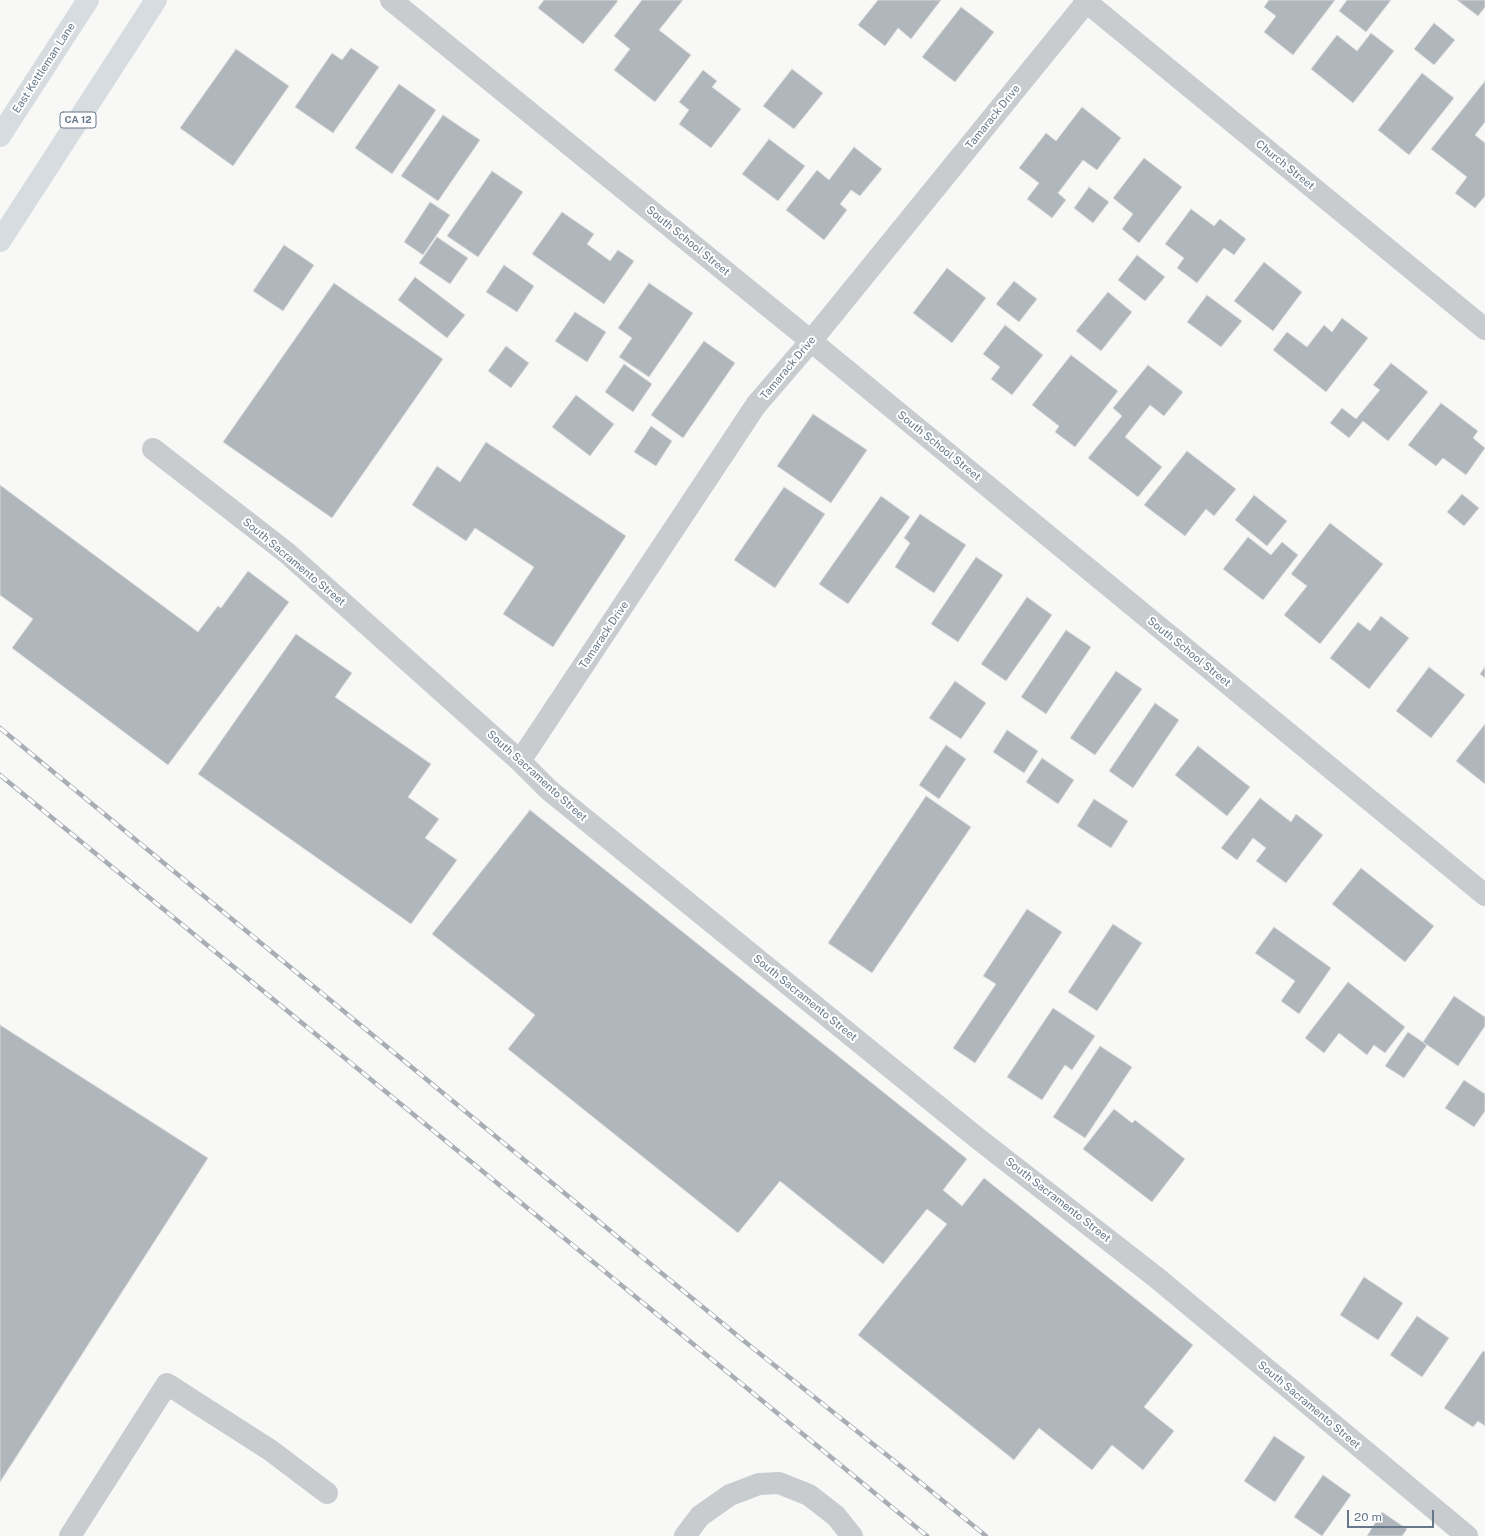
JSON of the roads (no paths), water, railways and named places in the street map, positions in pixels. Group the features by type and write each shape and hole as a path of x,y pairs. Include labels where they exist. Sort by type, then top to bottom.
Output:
{"main road":[{"name":"East Kettleman Lane","path":"0,136 88,0"},
{"name":"CA 12","path":"0,241 156,0"}],"street":[{"name":"South School Street","path":"391,0 811,341 1485,894"},
{"name":"Tamarack Drive","path":"520,760 756,405 811,341 1086,1"},
{"name":"Church Street","path":"1086,1 1485,330"},
{"name":"South Sacramento Street","path":"153,449 287,553 520,760 549,790 976,1137 1158,1278 1467,1536"},
{"path":"70,1536 167,1384 270,1450 327,1493"},
{"path":"685,1536 700,1516 730,1495 759,1484 779,1483 809,1495 836,1516 852,1536"}],"railway":[{"path":"0,728 744,1341 986,1536"},
{"path":"0,775 927,1536"}]}
